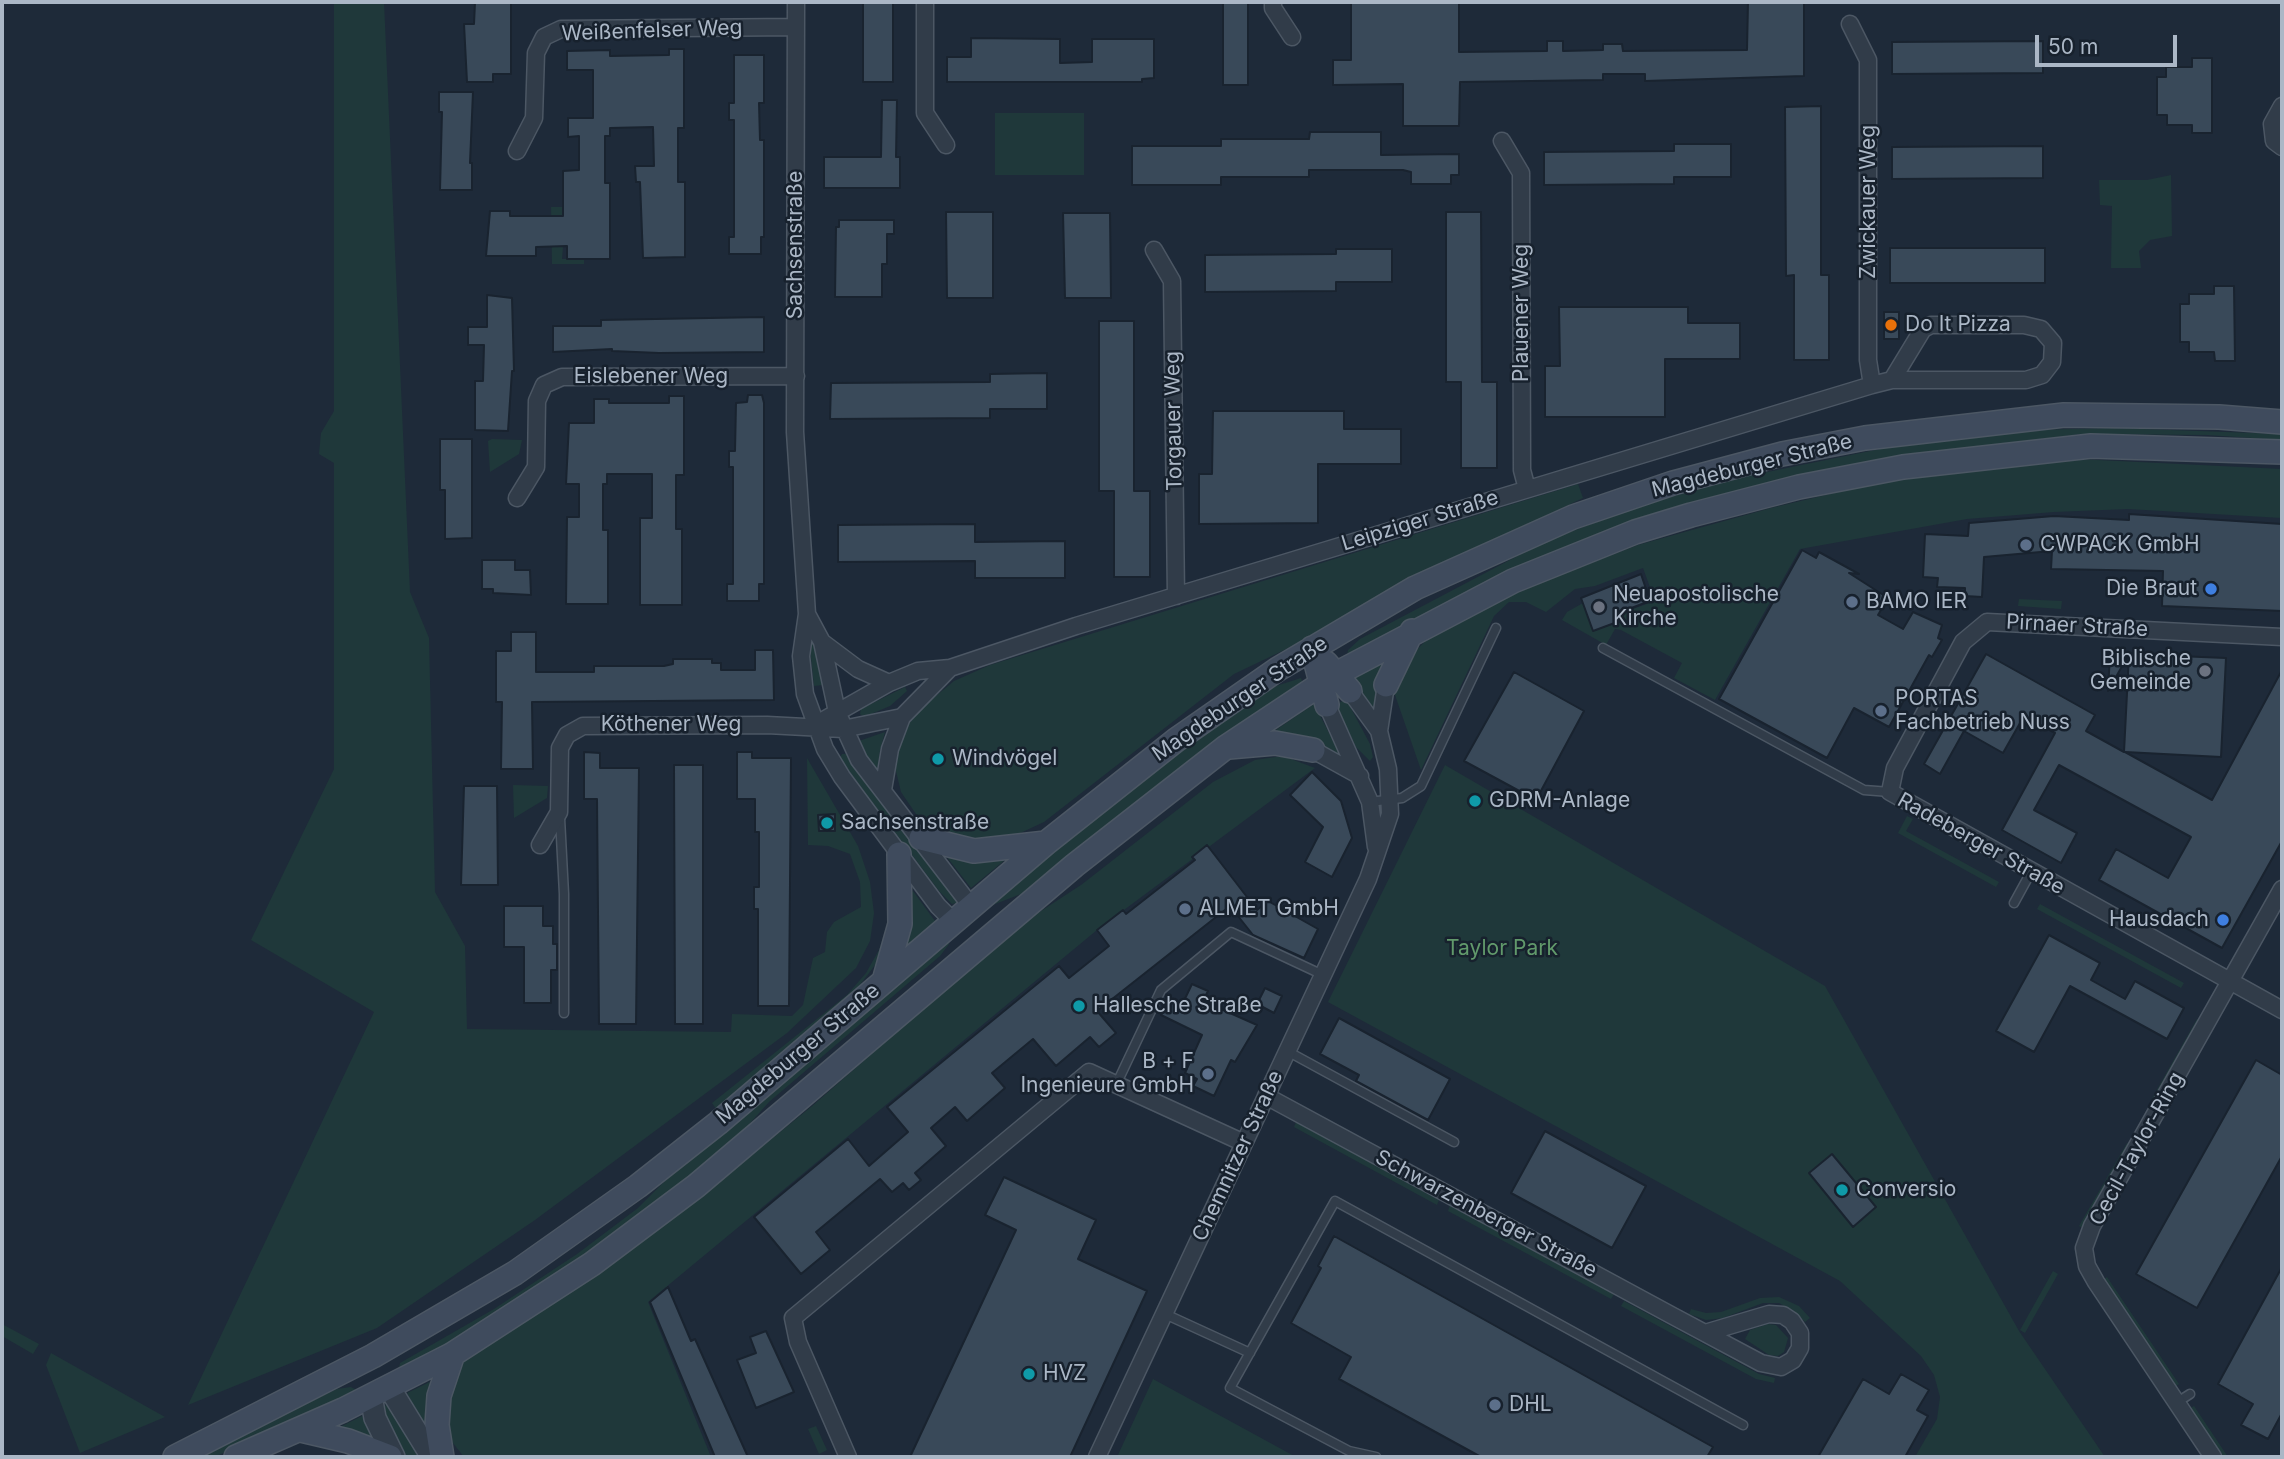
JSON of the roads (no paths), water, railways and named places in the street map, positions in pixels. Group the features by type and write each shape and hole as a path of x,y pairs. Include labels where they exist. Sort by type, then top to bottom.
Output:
{"main road":[{"name":"Magdeburger Straße","path":"373,1375 638,1186 718,1123 1046,843 1176,740 1312,648 1415,589 1573,517 1673,483 1782,454 1879,436 2064,415 2218,417 2282,422"},
{"name":"Magdeburger Straße","path":"373,1375 453,1354 592,1264 696,1186 984,941 1125,825 1226,747 1335,682 1412,631 1513,581 1635,532 1799,487 1903,467 2091,446 2282,452"},
{"path":"1386,685 1412,631"},
{"path":"1312,648 1335,682 1327,705"},
{"path":"1226,747 1275,743 1313,750"},
{"path":"921,838 974,850 1046,843"},
{"path":"883,982 900,924 900,853"},
{"path":"971,906 984,941"},
{"path":"953,921 984,941"},
{"path":"442,1457 437,1425 439,1396 453,1354"},
{"path":"236,1457 301,1430 373,1375"},
{"path":"175,1457 373,1375"},
{"path":"301,1430 348,1441 392,1457"}],"street":[{"name":"Sachsenstraße","path":"796,2 796,376 798,493 807,614 801,656 805,694 815,725 842,777 938,906 953,921"},
{"path":"925,2 925,113 946,145"},
{"path":"1273,2 1273,8 1292,37"},
{"name":"Zwickauer Weg","path":"1850,24 1868,60 1868,360 1872,384"},
{"name":"Weißenfelser Weg","path":"517,151 534,118 536,52 544,37 561,29 796,27"},
{"path":"2282,106 2272,124 2274,141 2282,147"},
{"name":"Plauener Weg","path":"1502,141 1521,173 1522,470 1527,489"},
{"name":"Torgauer Weg","path":"1154,250 1172,281 1176,596"},
{"name":"Leipziger Straße","path":"815,725 889,683 918,671 950,668 1176,596 1872,384 1892,380 2026,380 2042,375 2052,362 2053,343 2042,329 2024,325 1931,325 1923,329 1892,380"},
{"name":"Eislebener Weg","path":"517,498 536,467 537,401 544,384 562,377 796,376"},
{"name":"Sachsenstraße","path":"807,614 822,642 842,729 859,760 971,906"},
{"name":"Pirnaer Straße","path":"1890,792 1895,768 1963,642 1987,622 2282,636"},
{"path":"822,642 858,669 889,683"},
{"name":"Leipziger Straße","path":"883,790 890,749 902,717 950,668"},
{"name":"Chemnitzer Straße","path":"1335,682 1379,731"},
{"name":"Chemnitzer Straße","path":"1097,1457 1323,975 1376,853 1390,814 1391,800 1379,731 1386,685"},
{"path":"1327,705 1370,802 1376,853"},
{"path":"815,725 842,729 902,717"},
{"name":"Köthener Weg","path":"540,845 559,812 560,748 566,735 583,726 815,725"},
{"path":"1313,750 1360,776"},
{"name":"Radeberger Straße","path":"1890,792 2282,1010"},
{"name":"Cecil-Taylor-Ring","path":"2213,1457 2183,1398 2096,1282 2087,1266 2084,1248 2092,1226 2282,889"},
{"path":"848,1457 798,1342 793,1318 1089,1072 1244,1143"},
{"name":"Schwarzenberger Straße","path":"1266,1096 1705,1333 1761,1363 1781,1367 1793,1360 1800,1348 1800,1333 1792,1321 1783,1315 1769,1314 1705,1333"},
{"path":"373,1375 375,1418 392,1457"},
{"path":"373,1375 432,1457"}],"lane":[{"path":"1370,802 1412,794 1430,771 1496,628"},
{"name":"Radeberger Straße","path":"1603,648 1864,790 1890,792"},
{"name":"Köthener Weg","path":"559,812 564,894 564,1013"},
{"path":"2014,903 2031,872"},
{"path":"1116,1085 1161,990 1231,932 1323,975"},
{"path":"1287,1051 1454,1142"},
{"path":"1376,1457 1349,1451 1230,1388 1335,1201 1743,1425"},
{"path":"1165,1314 1250,1353"}],"place":[{"name":"Do It Pizza","path":"1891,325"},
{"name":"CWPACK GmbH","path":"2026,545"},
{"name":"Die Braut","path":"2211,589"},
{"name":"BAMO IER","path":"1852,602"},
{"name":"Neuapostolische Kirche","path":"1599,607"},
{"name":"Biblische Gemeinde","path":"2205,671"},
{"name":"PORTAS Fachbetrieb Nuss","path":"1881,711"},
{"name":"Windvögel","path":"938,759"},
{"name":"GDRM-Anlage","path":"1475,801"},
{"name":"Sachsenstraße","path":"827,823"},
{"name":"ALMET GmbH","path":"1185,909"},
{"name":"Hausdach","path":"2223,920"},
{"name":"Hallesche Straße","path":"1079,1006"},
{"name":"B + F Ingenieure GmbH","path":"1208,1074"},
{"name":"Conversio","path":"1842,1190"},
{"name":"HVZ","path":"1029,1374"},
{"name":"DHL","path":"1495,1405"}],"park label":[{"name":"Taylor Park","path":"1502,949"}]}
